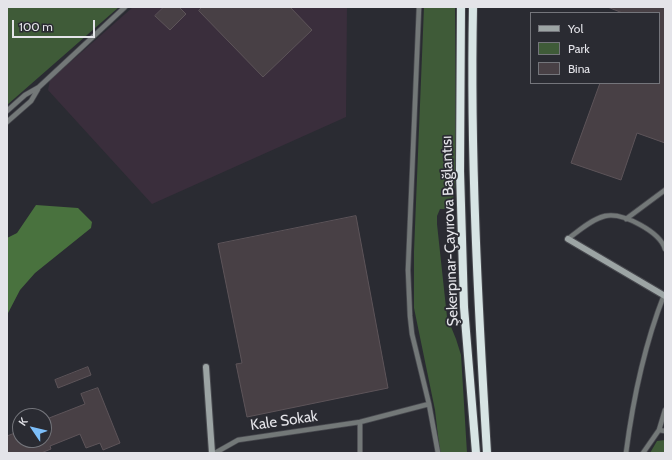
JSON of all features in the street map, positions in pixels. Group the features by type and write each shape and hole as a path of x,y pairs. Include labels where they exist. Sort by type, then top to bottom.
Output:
{"highway":[{"name":"Şekerpınar-Çayırova Bağlantısı","path":"461,7 460,171 464,307 476,453"},
{"name":"Şekerpınar-Çayırova Bağlantısı","path":"472,7 471,109 487,453"}],"street":[{"path":"7,111 24,96 39,87 124,7"},
{"path":"419,7 408,270 412,334 430,404 438,453"},
{"path":"7,122 31,101 39,87"},
{"path":"626,219 665,190"},
{"path":"626,453 630,419 643,358 652,326 664,296 568,239 604,216 613,215 626,219 653,232 661,241 665,249"},
{"path":"206,367 213,453"},
{"name":"Kale Sokak","path":"213,453 238,440 360,422 430,404"},
{"path":"643,453 659,430 665,410"},
{"path":"360,422 360,453"},
{"path":"659,430 665,430"}],"shaded area":[{"path":"133,7 347,7 346,117 152,204 48,90 50,80"}],"green space":[{"path":"7,7 119,7 7,105"},
{"path":"424,7 455,7 456,173 452,209 440,209 437,216 437,224 447,317 461,355 467,453 440,453 435,410 414,308 414,251"},
{"path":"36,205 78,208 92,222 91,228 35,273 20,290 7,315 7,238 17,233"},
{"path":"665,440 665,453 650,453 657,441"}],"building":[{"path":"164,7 179,7 186,14 170,30 155,16"},
{"path":"202,7 290,7 312,30 263,77 199,11"},
{"path":"608,7 665,7 665,143 637,133 621,180 571,163 600,84 660,84 660,12 620,12"},
{"path":"356,216 388,388 247,417 236,364 242,363 218,244"},
{"path":"88,367 91,375 58,388 55,380"},
{"path":"98,388 120,443 103,450 100,443 86,448 80,434 52,445 52,417 85,404 81,394"},
{"path":"12,434 12,448 51,449 41,453 7,453 7,436"}]}
